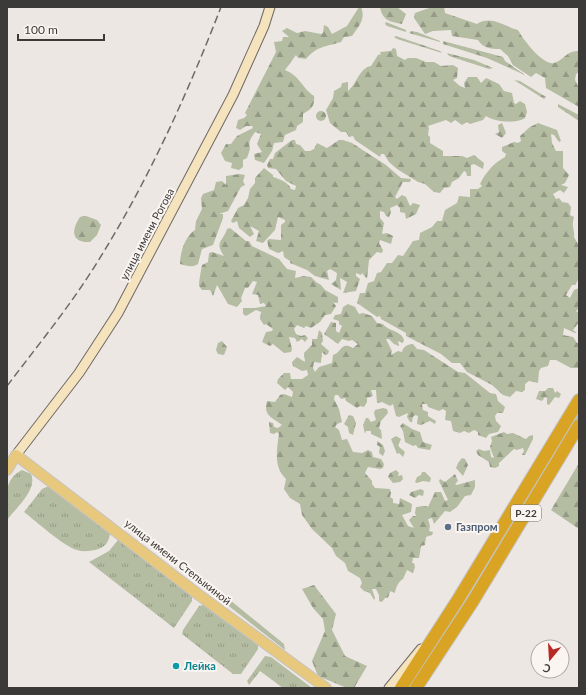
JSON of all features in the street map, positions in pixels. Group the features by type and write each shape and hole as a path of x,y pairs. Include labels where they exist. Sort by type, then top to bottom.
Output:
{"highway":[{"name":"Р-22","path":"401,688 579,400"},
{"name":"Р-22","path":"416,688 473,601 579,425"}],"main road":[{"name":"улица имени Рогова","path":"12,459 79,373 118,313 233,94 264,26 270,7"},
{"path":"7,470 12,459"},
{"name":"улица имени Степыкиной","path":"12,459 326,688"},
{"name":"Р-22","path":"421,688 473,601"},
{"path":"389,688 441,625"}],"green space":[{"path":"359,7 361,7 363,15 359,26 352,36 344,37 341,42 314,51 306,59 298,58 296,55 285,70 294,75 314,96 314,103 312,107 303,114 303,122 297,126 296,130 285,135 283,142 274,143 272,151 264,163 255,160 254,154 262,152 257,144 261,134 255,132 251,138 247,158 243,160 243,167 239,170 231,168 232,163 225,161 221,153 226,144 231,144 237,136 253,128 252,126 246,126 240,130 236,128 238,120 247,115 245,113 276,52 274,42 282,41 283,37 289,37 282,31 287,28 297,33 305,31 321,34 323,33 324,25 328,27 332,34 347,26"},
{"path":"380,7 397,7 406,14 402,24 387,20"},
{"path":"432,7 444,7 445,13 477,24 492,21 518,30 533,51 549,63 557,62 571,52 579,51 579,72 576,74 575,80 579,88 579,107 546,88 545,78 536,73 531,77 513,65 508,56 500,49 487,48 478,40 452,36 451,30 433,31 425,34 414,18 415,13"},
{"path":"386,22 406,30 406,32 387,26 385,24"},
{"path":"411,31 417,32 440,42 409,33"},
{"path":"396,36 442,53 397,39 394,37"},
{"path":"443,41 503,57 505,61 525,75 487,58 443,44"},
{"path":"393,48 396,49 397,56 405,60 408,58 416,58 426,62 434,62 441,66 453,65 458,68 457,78 453,80 460,86 465,88 464,83 468,77 477,77 481,83 486,78 499,84 504,91 512,93 514,103 516,104 520,101 525,104 527,112 525,118 521,120 511,122 499,121 486,116 483,120 470,124 467,122 462,125 455,120 451,123 446,120 428,126 430,143 443,151 443,156 462,156 467,158 474,155 484,163 483,169 474,164 471,165 471,176 467,176 466,172 464,171 459,178 452,182 450,187 444,188 440,193 434,192 425,184 418,182 397,169 389,162 384,154 381,154 380,157 355,140 353,136 349,137 346,132 341,132 330,123 326,110 333,98 334,91 341,87 342,83 348,82 348,91 361,73 367,67 371,66 378,55 381,54 380,52 391,51"},
{"path":"447,53 474,60 493,68 489,69 449,56"},
{"path":"514,80 520,81 546,97 544,99"},
{"path":"558,104 579,115 579,121 558,107"},
{"path":"319,111 323,111 325,112 325,120 319,121 316,118 316,114"},
{"path":"502,123 506,133 502,138 495,134 499,132 498,125"},
{"path":"538,123 557,130 561,141 559,142 554,135 551,134 552,143 556,151 563,151 563,168 569,175 565,183 561,185 568,187 564,193 560,190 553,194 556,199 559,198 562,202 568,203 571,207 570,215 574,217 574,237 579,246 579,278 575,285 572,285 566,295 570,298 574,290 579,288 579,308 576,311 579,313 579,322 573,330 577,333 564,328 563,335 573,337 577,343 579,343 579,368 571,368 556,360 550,360 548,366 541,368 539,371 538,383 529,381 525,384 525,390 522,392 516,391 510,397 503,395 492,385 467,372 460,363 452,363 441,354 406,336 406,333 381,319 380,316 377,317 357,303 360,293 365,293 368,283 374,281 377,273 381,272 387,263 392,263 398,255 403,256 413,241 419,240 420,233 432,227 437,221 442,221 445,210 457,203 459,196 470,197 470,189 478,189 482,186 480,184 487,172 505,157 506,154 502,151 502,147 521,141 520,136 530,127"},
{"path":"292,140 295,140 296,144 300,145 305,151 310,151 314,149 317,143 327,148 339,140 343,140 352,143 386,165 401,178 411,179 410,182 403,182 395,197 397,199 402,195 406,197 410,206 413,203 420,205 416,214 406,219 405,213 400,212 400,208 397,205 390,208 391,212 389,217 386,216 384,212 380,211 380,218 384,223 382,234 387,233 393,236 391,244 380,240 379,243 383,250 382,253 377,252 369,260 367,279 362,273 361,275 356,273 356,276 360,279 356,291 343,293 347,282 340,278 341,290 331,284 336,280 337,273 330,269 327,271 329,280 315,276 307,270 290,263 290,261 284,257 283,251 278,253 269,249 267,241 269,239 281,240 281,225 285,222 285,220 278,217 275,230 263,243 256,241 259,231 250,226 254,234 250,237 239,228 237,221 233,223 231,221 238,208 244,205 248,198 250,189 255,183 255,178 264,168 273,175 273,177 284,182 291,189 295,190 296,186 286,181 276,169 268,168 267,165 270,159 273,159 275,153"},
{"path":"239,174 245,175 243,181 245,185 241,187 228,211 219,214 223,214 223,218 213,245 202,249 198,264 187,266 180,264 181,255 186,240 195,230 196,221 202,209 201,198 203,194 214,190 216,182 222,181 226,185 226,176"},
{"path":"86,216 97,220 101,225 97,235 90,242 79,240 74,235 75,227 80,217"},
{"path":"230,228 246,241 249,241 252,246 279,259 287,269 296,271 295,278 304,276 311,277 325,290 338,297 338,303 333,302 336,306 331,314 325,315 320,322 311,328 306,326 304,328 297,325 294,329 296,334 301,336 305,335 308,338 305,342 302,339 297,342 295,338 289,337 292,349 291,352 284,353 273,344 270,346 262,342 266,332 272,331 273,329 266,324 264,325 260,319 261,312 256,310 246,316 243,314 243,308 266,306 264,303 260,304 258,295 252,294 257,282 253,281 248,288 245,288 241,298 242,301 237,307 228,304 217,285 213,296 210,290 202,290 199,286 202,265 208,262 209,253 212,252 224,256 221,251 220,242 227,229"},
{"path":"348,304 355,307 359,314 363,313 372,316 377,323 383,324 400,334 404,340 403,343 398,341 399,346 394,344 389,339 386,339 392,351 391,355 398,351 402,352 405,347 413,344 417,349 424,350 458,372 465,373 490,393 496,394 498,401 505,407 503,413 497,413 495,416 496,421 501,426 498,432 489,434 486,438 478,435 478,432 474,430 469,433 464,431 460,433 453,431 451,421 445,420 446,411 443,409 439,411 428,407 427,404 422,404 423,410 428,412 428,416 436,421 435,424 430,421 421,425 417,424 418,416 415,415 412,422 410,422 407,417 408,413 399,417 396,416 393,404 390,406 382,402 377,403 376,390 371,390 373,396 367,398 367,402 364,407 360,406 357,408 346,401 345,398 341,399 338,395 335,395 334,399 339,409 342,422 337,424 335,427 339,430 342,440 347,439 353,452 362,453 368,450 372,452 373,457 381,459 384,464 383,468 368,467 365,473 372,481 375,488 390,489 390,497 393,499 393,503 399,504 400,498 412,504 411,512 402,515 408,526 414,528 409,520 413,516 416,516 416,507 428,507 435,492 441,492 445,501 448,500 439,481 440,479 445,482 455,474 458,481 455,484 457,485 475,480 475,487 471,495 465,496 457,507 450,512 445,511 434,524 432,518 428,519 430,526 429,531 433,532 432,535 426,537 425,545 421,546 419,558 413,558 412,563 414,563 415,567 413,573 407,570 395,593 390,591 388,598 385,598 382,602 379,601 379,595 376,589 372,589 375,598 374,600 370,593 364,591 360,587 362,583 360,578 348,571 345,563 336,556 332,548 312,529 302,515 300,504 290,498 284,489 286,479 279,469 277,458 279,434 277,432 274,434 270,433 269,422 273,423 274,427 278,428 282,425 269,416 266,410 267,401 275,402 280,395 284,394 292,397 293,392 288,387 285,390 277,383 278,379 284,373 290,373 291,379 302,379 308,375 307,370 302,371 293,366 292,362 297,357 305,362 304,353 312,345 312,339 317,339 319,330 322,333 323,341 321,344 329,351 328,354 325,355 322,352 321,363 314,362 313,368 315,372 319,367 332,363 333,355 343,347 349,346 353,348 358,344 352,340 349,341 342,339 338,344 324,334 331,322 336,323 336,331 339,333 342,326 339,324 339,321 333,319 335,315 341,314 343,307"},
{"path":"222,341 227,347 224,355 218,354 216,350 218,343"},
{"path":"548,388 553,388 555,393 557,391 561,394 559,398 555,397 549,405 547,404 547,398 545,397 542,401 536,399 539,391 545,391"},
{"path":"383,408 387,409 388,413 381,421 379,428 381,430 382,439 371,434 371,431 366,431 365,434 363,425 366,418 368,418 371,422 376,420 374,413 375,410"},
{"path":"579,410 579,417 452,625 447,629 448,622"},
{"path":"349,415 353,416 356,423 353,435 349,433 348,427 344,424"},
{"path":"403,423 420,432 423,442 432,445 430,450 418,448 416,445 413,446 405,442 403,431 400,426"},
{"path":"504,432 507,434 513,433 526,439 533,435 533,439 525,455 522,455 524,451 523,448 517,450 514,449 499,463 499,466 495,468 490,467 489,462 478,455 476,451 479,449 484,451 490,450 491,457 494,458 490,447 492,441 491,437"},
{"path":"396,436 401,439 398,446 405,452 403,457 399,453 397,454 391,439"},
{"path":"377,441 383,445 385,451 383,456 379,453 380,447 377,445"},
{"path":"462,458 465,459 468,465 463,476 456,468"},
{"path":"579,463 579,529 551,510"},
{"path":"22,470 31,474 31,486 25,498 7,520 6,498 8,485 11,479"},
{"path":"396,470 399,473 398,476 402,475 403,479 400,482 393,483 388,477 390,473"},
{"path":"422,472 425,472 431,478 430,482 415,482 417,477 421,475"},
{"path":"49,486 110,533 109,539 104,546 95,550 86,551 79,551 71,548 24,512 42,489"},
{"path":"421,489 424,491 423,496 419,495 415,498 409,495 411,492"},
{"path":"118,540 122,540 192,597 192,601 174,628 89,562 109,551"},
{"path":"184,571 198,574 284,644 285,650"},
{"path":"314,585 336,614 332,630 345,656 367,666 354,688 347,688 318,676 312,661 325,631 323,619 313,608 302,589"},
{"path":"206,605 258,645 258,649 241,674 233,674 182,634 183,630 199,606"},
{"path":"265,656 271,657 312,688 283,688 260,671 249,685 247,681"}],"railway":[{"path":"7,386 77,293 134,200 166,137 221,7"}],"place":[{"name":"Газпром","path":"448,527"},
{"name":"Лейка","path":"176,666"}]}
